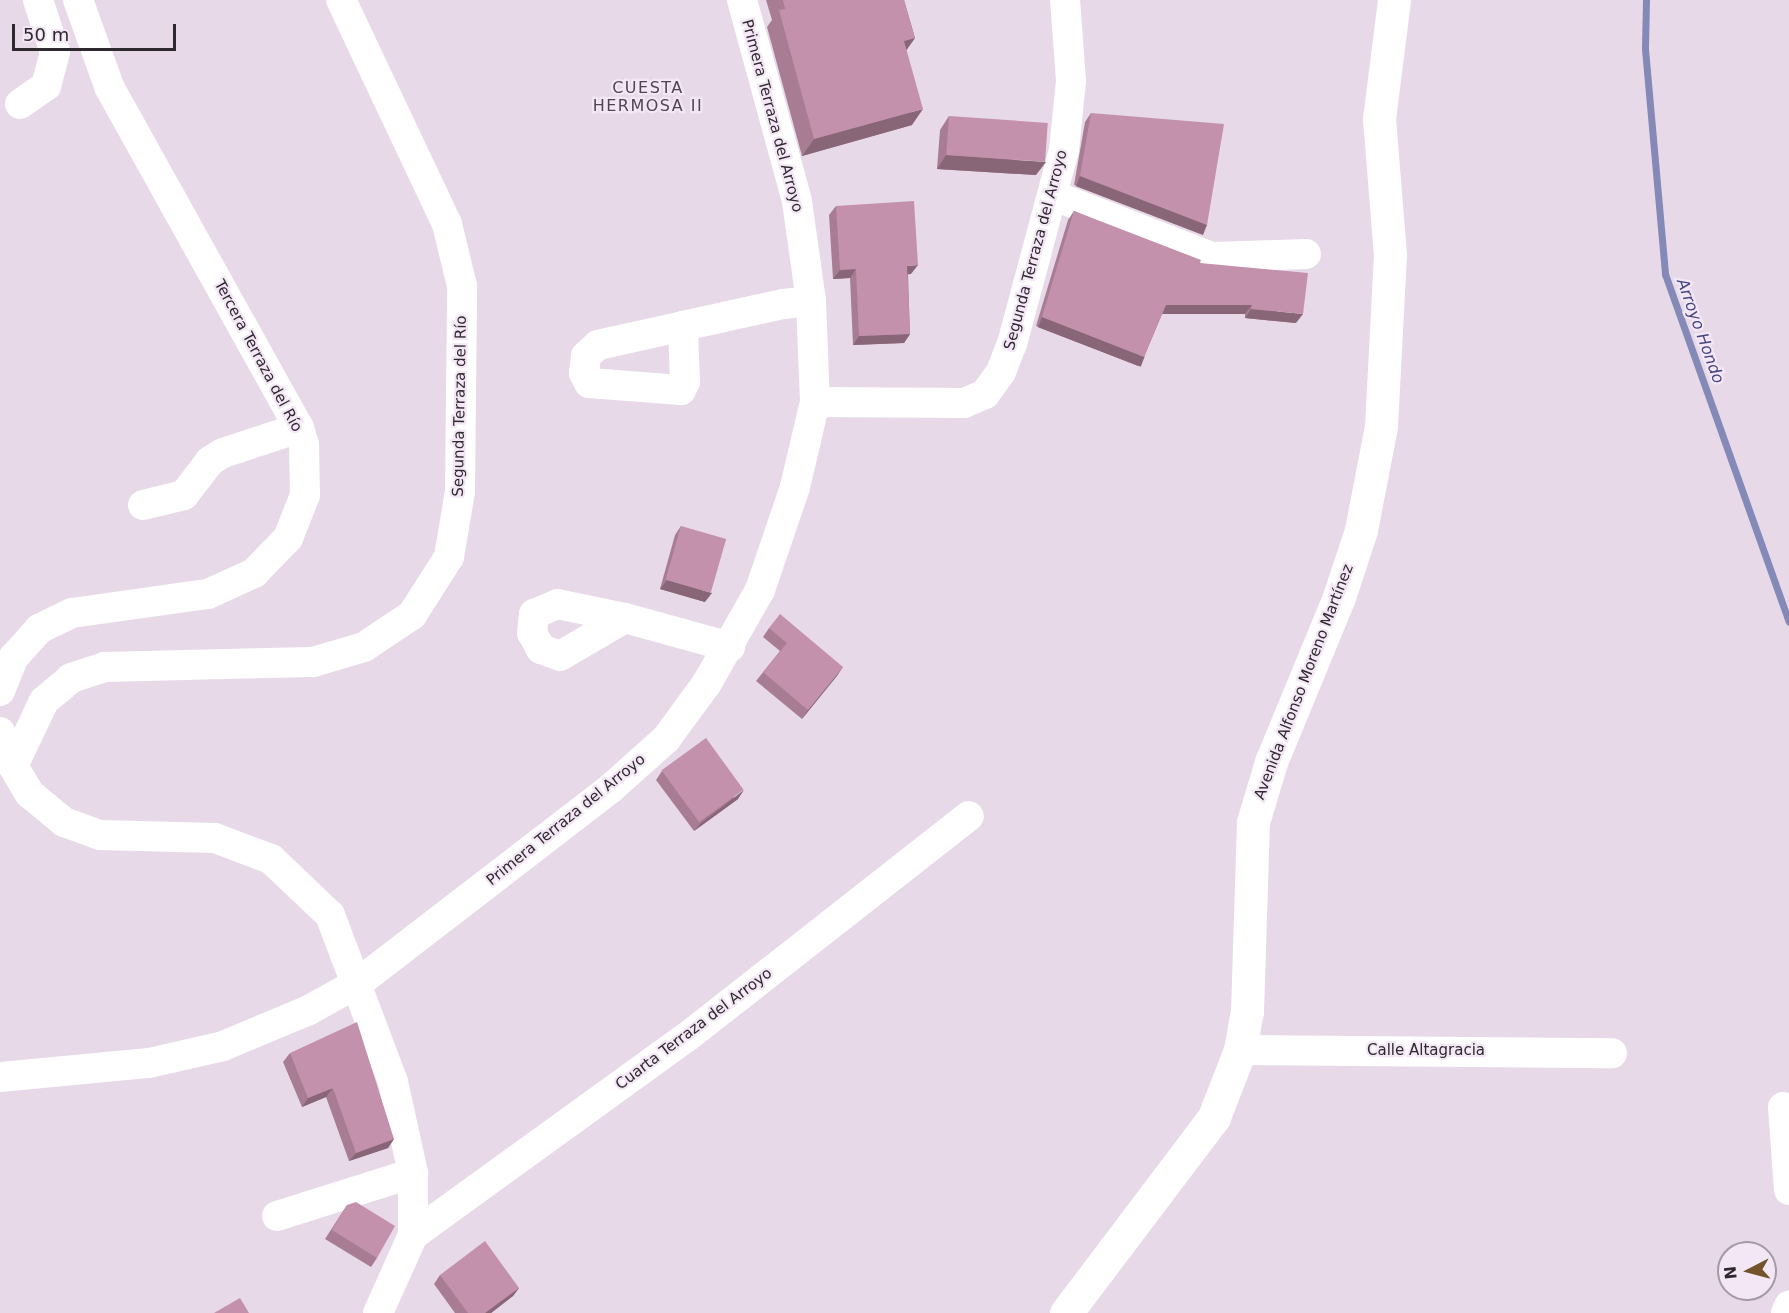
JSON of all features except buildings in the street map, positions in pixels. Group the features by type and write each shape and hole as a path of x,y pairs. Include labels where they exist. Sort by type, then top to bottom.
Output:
{"main road":[{"name":"Avenida Alfonso Moreno Martínez","path":"1066,1313 1214,1117 1240,1050 1247,1012 1253,822 1271,762 1339,597 1361,530 1381,426 1390,255 1380,107 1394,0"}],"street":[{"path":"20,104 46,86 55,52 38,0"},
{"name":"Tercera Terraza del Río","path":"0,691 14,657 39,629 72,613 208,594 254,573 288,538 305,495 304,445 299,428 110,86 78,0"},
{"name":"Segunda Terraza del Río","path":"13,766 44,701 71,678 104,667 313,662 364,647 412,615 449,557 460,491 462,286 447,224 341,0"},
{"name":"Primera Terraza del Arroyo","path":"0,1077 149,1063 223,1046 309,1010 358,983 611,788 666,739 729,647 760,590 795,487 814,402 811,301 797,201 742,0"},
{"name":"Segunda Terraza del Arroyo","path":"814,402 964,403 985,394 1001,372 1012,344 1064,150 1071,81 1065,0"},
{"path":"1052,195 1212,257 1306,254"},
{"path":"683,326 811,301"},
{"path":"143,505 184,495 210,461 223,453 299,428"},
{"path":"625,618 729,647"},
{"path":"0,732 13,766 30,794 64,822 100,835 215,838 271,859 330,915 358,983 393,1082 412,1173 413,1235 378,1313"},
{"name":"Cuarta Terraza del Arroyo","path":"413,1235 687,1037 969,816"},
{"name":"Calle Altagracia","path":"1240,1050 1612,1053"},
{"path":"1783,1107 1789,1190"},
{"path":"277,1216 412,1173"},
{"path":"1786,1313 1789,1306"}],"waterway":[{"name":"Arroyo Hondo","path":"1646,0 1645,49 1665,274 1789,622"}],"district":[{"name":"CUESTA HERMOSA II","path":"648,97"}]}
